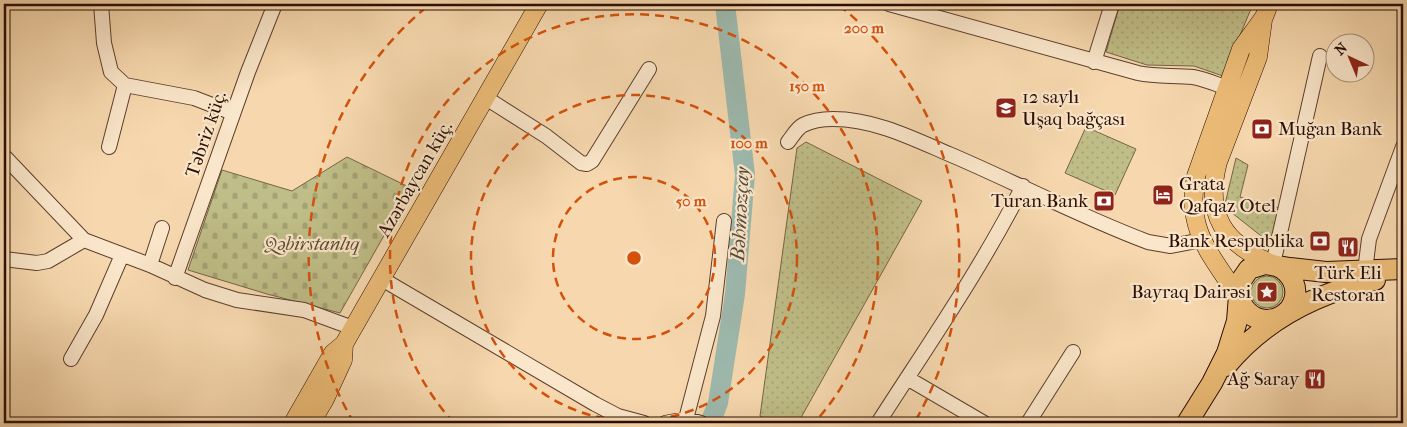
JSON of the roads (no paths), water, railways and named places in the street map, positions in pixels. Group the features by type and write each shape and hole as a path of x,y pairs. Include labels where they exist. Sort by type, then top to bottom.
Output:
{"highway":[{"path":"1212,383 1245,345 1284,315 1293,302 1294,286 1287,272 1273,264"},
{"path":"1187,423 1212,383 1227,353 1237,321 1240,282 1250,269 1273,264 1326,272 1403,269"},
{"path":"1239,298 1246,312 1260,320 1268,321 1334,291 1356,284 1403,274"}],"main road":[{"name":"Azərbaycan küç.","path":"293,423 332,353 344,344 539,4"},
{"path":"1266,10 1258,57 1218,162 1213,196 1216,214 1224,229 1233,240 1258,258 1273,264"},
{"path":"1239,298 1202,240 1194,218 1192,193 1196,176 1241,49 1266,10"},
{"path":"312,423 343,360 344,344"}],"street":[{"path":"101,4 104,43 111,72 125,85 194,98 233,113"},
{"name":"Təbriz küç.","path":"175,278 233,113 275,4"},
{"path":"889,4 1094,62 1151,76 1203,79 1227,88"},
{"path":"1094,62 1112,4"},
{"path":"1273,264 1320,56"},
{"path":"486,98 546,136 581,164 587,164 592,161 649,69"},
{"path":"110,147 125,85"},
{"path":"788,142 802,125 833,119 862,122 903,134 1148,242 1171,246 1202,240"},
{"path":"1365,271 1369,239 1403,147"},
{"path":"4,156 84,240 122,256 150,265 175,278 237,300 304,310 353,328"},
{"path":"878,423 1001,230 1023,186"},
{"path":"665,423 693,421 713,316 724,221"},
{"path":"150,265 162,228"},
{"path":"4,259 37,263 48,261 84,240"},
{"path":"71,358 96,315 122,256"},
{"path":"382,279 596,404 618,416 644,423"},
{"path":"1028,423 1073,352"},
{"path":"907,378 984,423"}],"waterway":[{"name":"Bəhməzçay","path":"710,423 718,403 735,294 745,175 725,4"}],"place":[{"name":"12 saylı Uşaq bağçası","path":"1006,108"},
{"name":"Muğan Bank","path":"1262,129"},
{"name":"Grata Qafqaz Otel","path":"1163,195"},
{"name":"Turan Bank","path":"1104,201"},
{"name":"Bank Respublika","path":"1320,241"},
{"name":"Türk Eli Restoran","path":"1348,247"},
{"name":"Bayraq Dairəsi","path":"1267,292"},
{"name":"Ağ Saray","path":"1315,379"}],"park label":[{"name":"Qəbirstanlıq","path":"312,244"}]}
